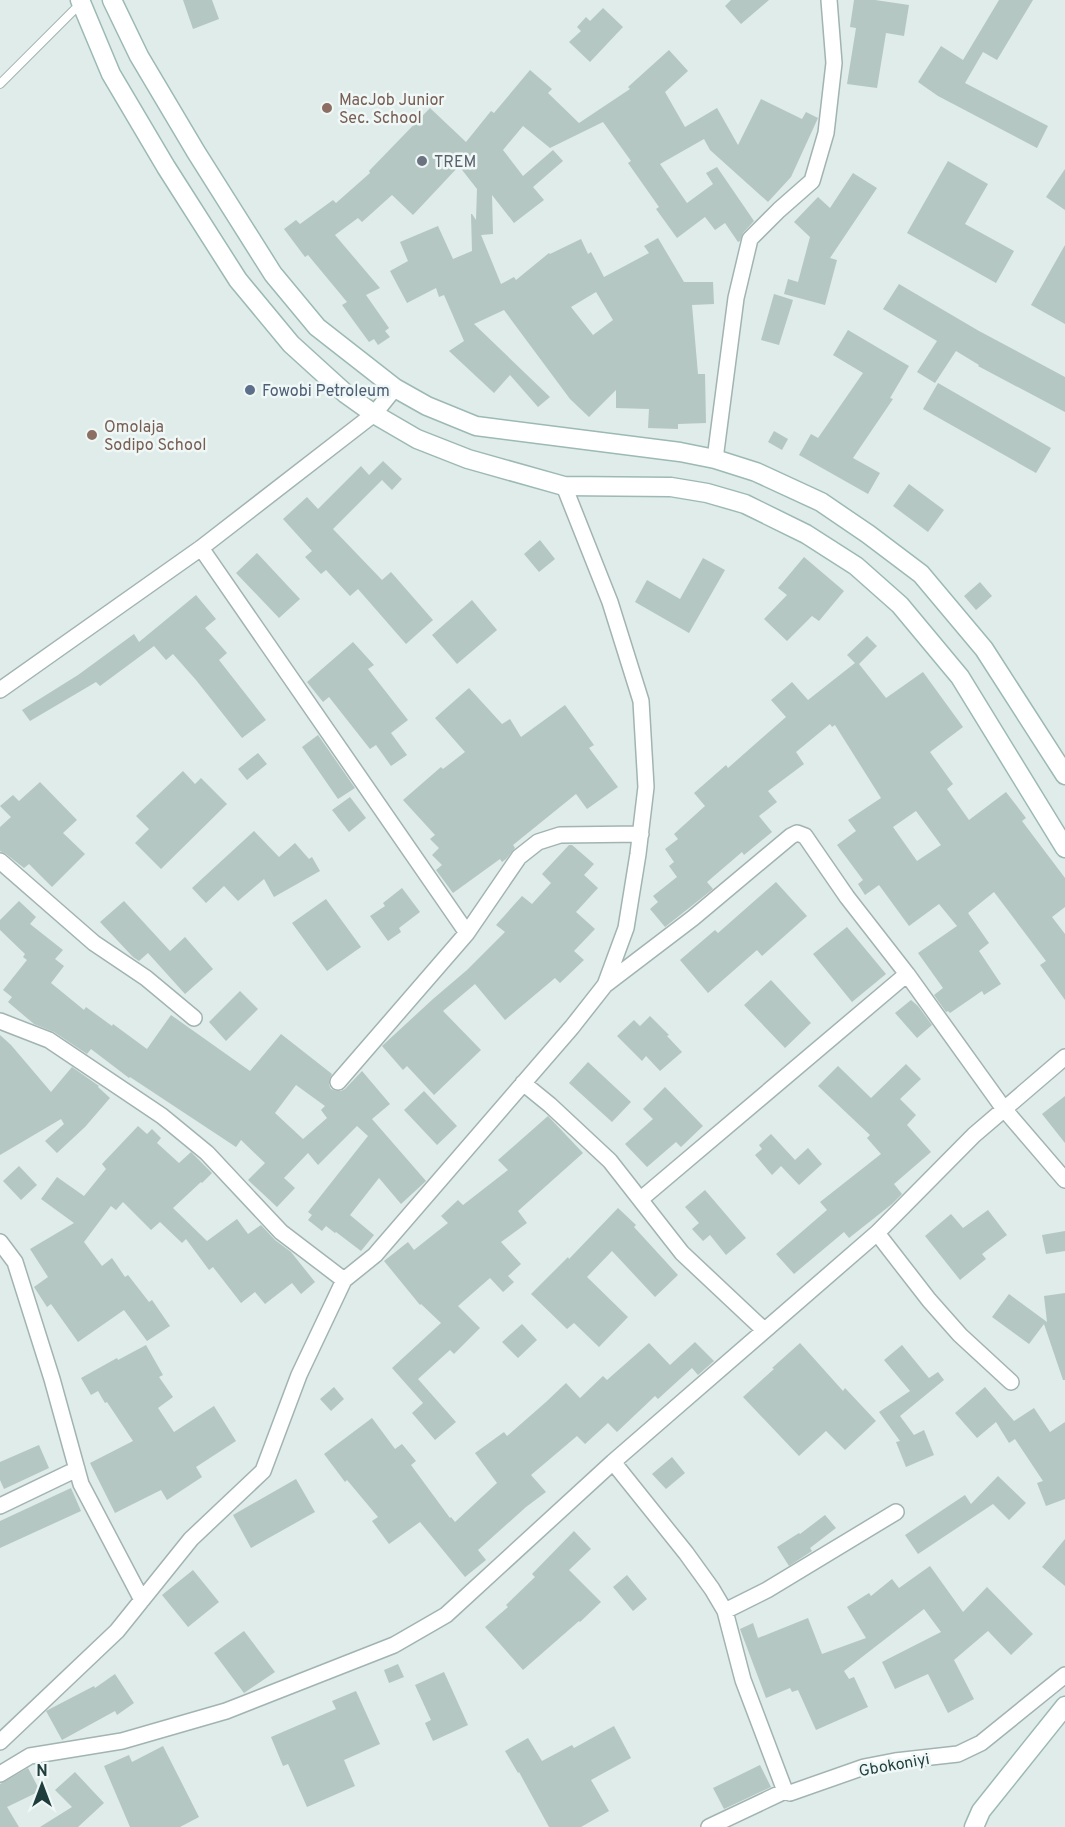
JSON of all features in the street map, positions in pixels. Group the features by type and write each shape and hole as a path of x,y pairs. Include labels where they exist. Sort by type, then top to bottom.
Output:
{"main road":[{"path":"112,0 139,56 190,143 273,274 317,327 394,388 427,406 476,426 680,452 715,459 756,472 821,502 921,574 984,649 1065,776"},
{"path":"80,2 111,74 166,167 238,280 291,344 346,394 374,414 417,439 468,459 564,486 671,488 707,493 745,504 806,534 856,566 900,605 960,677 1065,848"},
{"path":"974,1827 981,1811 1065,1706"}],"street":[{"path":"715,459 736,298 750,239 778,210 812,181 826,133 834,63 829,0"},
{"path":"0,690 201,548 374,414 394,388"},
{"path":"564,486 610,602 641,701 646,787 641,834 626,928 605,985"},
{"path":"201,548 467,933"},
{"path":"0,1742 117,1631 191,1539 263,1471 299,1375 344,1280 375,1255 573,1027 605,985 693,918 790,836 797,833 805,836 1004,1109 1065,1180"},
{"path":"338,1082 467,933 519,858 538,842 560,835 641,834"},
{"path":"0,861 94,943 146,978 194,1018"},
{"path":"641,1199 907,974"},
{"path":"0,1021 50,1040 162,1116 207,1153 281,1232 344,1280"},
{"path":"0,1774 30,1756 122,1741 226,1711 394,1646 446,1616 613,1462 877,1233 974,1135 1065,1057"},
{"path":"523,1083 610,1161 682,1253 764,1330"},
{"path":"877,1233 929,1300 960,1335 1011,1382"},
{"path":"0,1242 15,1262 52,1379 81,1484 142,1600"},
{"path":"613,1462 686,1553 725,1611 743,1680 784,1791"},
{"path":"0,1506 77,1469"},
{"path":"725,1611 767,1590 896,1512"},
{"name":"Gbokoniyi","path":"709,1827 784,1791 790,1793 864,1767 958,1754 981,1743 1065,1675"}],"lane":[{"path":"0,84 80,2"}],"building":[{"path":"183,0 212,0 219,19 193,29"},
{"path":"731,0 769,0 741,24 725,6"},
{"path":"854,0 875,0 909,5 904,36 886,33 877,88 847,84 856,28 850,27"},
{"path":"999,0 1033,0 997,60 983,52 965,83 1048,126 1037,148 938,96 918,82 941,46 963,60"},
{"path":"603,8 623,27 590,62 569,42 581,31 577,27 586,17 590,21"},
{"path":"669,50 688,71 665,92 685,127 717,108 738,145 761,99 802,119 806,112 818,118 791,177 768,202 710,150 704,139 660,164 687,203 713,184 706,173 717,167 754,221 738,242 725,223 715,230 705,217 677,238 656,209 659,207 628,163 631,161 603,122 550,148 523,126 503,150 523,176 553,150 563,161 533,187 544,200 514,223 492,195 493,234 481,235 501,284 514,277 516,280 549,253 581,239 588,254 591,252 604,277 649,253 644,246 658,238 684,282 713,282 714,304 692,305 698,374 705,374 706,423 678,424 678,429 648,428 649,409 616,408 616,390 589,417 570,399 504,310 474,324 550,397 538,407 510,375 494,393 449,351 464,341 444,295 439,297 436,288 407,303 390,271 408,261 400,242 438,226 453,259 472,251 471,214 476,220 477,189 459,166 413,215 392,195 362,222 358,218 335,235 380,288 366,295 389,328 385,331 390,337 378,345 374,339 369,342 342,305 347,302 308,255 305,257 284,229 296,220 300,224 333,200 336,203 370,173 369,171 430,108 466,142 491,111 494,113 530,70 552,89 548,93 579,123 630,89 628,87","holes":["596,292 613,320 593,335 571,307"]},
{"path":"948,161 988,184 965,224 1014,251 996,283 907,233"},
{"path":"1065,169 1065,210 1046,197"},
{"path":"853,173 877,188 830,258 837,260 825,305 784,294 788,279 798,282 810,237 794,222 818,197 830,208"},
{"path":"1065,245 1065,324 1031,305"},
{"path":"899,284 979,331 1065,377 1065,412 978,366 956,351 935,383 917,372 937,341 883,309"},
{"path":"774,294 793,300 779,345 761,340"},
{"path":"848,330 909,366 890,398 893,399 853,458 880,473 868,494 799,455 811,434 818,438 863,373 833,355"},
{"path":"938,383 1051,448 1036,473 923,409"},
{"path":"774,431 788,439 782,450 768,442"},
{"path":"383,461 402,479 392,490 382,480 333,529 382,580 391,572 433,620 406,644 358,589 350,596 326,570 321,574 305,557 312,551 283,519 307,497 318,509 361,466 369,475"},
{"path":"909,484 944,510 928,532 893,506"},
{"path":"540,540 555,559 539,572 524,554"},
{"path":"257,553 300,599 279,618 236,573"},
{"path":"804,557 844,591 819,621 812,616 787,641 764,619 787,595 778,588"},
{"path":"703,558 725,570 689,633 635,602 647,580 680,599"},
{"path":"980,582 992,596 976,610 964,596"},
{"path":"196,595 216,619 205,628 227,653 219,660 266,720 242,738 173,654 166,660 154,646 100,686 96,682 30,721 22,710 78,675 134,634 139,642"},
{"path":"472,600 497,630 457,664 432,635"},
{"path":"867,636 877,646 859,664 886,698 923,672 963,727 930,752 953,784 947,789 969,820 1006,792 1026,818 1022,821 1065,878 1065,907 1052,917 1065,934 1065,1000 1040,965 1046,961 994,892 968,913 989,943 979,951 1001,984 984,995 982,991 950,1013 946,1012 934,995 943,988 918,953 957,926 939,904 909,926 879,885 865,895 858,884 863,880 837,845 856,831 848,820 881,798 835,725 832,727 830,724 796,752 804,764 768,791 777,802 759,816 772,832 744,855 742,852 707,882 713,889 665,927 650,909 658,902 653,896 677,877 669,866 674,862 665,849 678,839 674,834 705,806 694,793 726,765 728,768 786,717 771,700 792,682 808,700 855,663 847,655","holes":["916,811 941,845 917,861 893,827"]},
{"path":"353,642 374,665 368,669 408,720 391,733 407,755 391,766 376,745 370,749 329,697 323,702 307,682"},
{"path":"469,688 502,724 510,719 521,737 565,705 594,745 589,748 618,787 587,809 576,794 513,845 515,848 506,859 502,862 500,859 453,893 436,870 442,865 432,855 439,848 430,839 435,835 403,800 441,767 443,769 465,752 435,718"},
{"path":"318,735 355,788 338,799 302,747"},
{"path":"258,753 267,764 247,780 238,769"},
{"path":"183,771 195,784 201,778 227,804 161,869 135,843 149,829 136,816"},
{"path":"40,782 77,820 63,833 85,854 52,887 29,864 24,868 0,851 0,827 11,817 0,806 13,795 19,801"},
{"path":"350,797 366,818 349,832 332,810"},
{"path":"254,831 279,857 295,843 309,859 312,857 320,871 274,897 264,879 238,901 224,886 206,903 192,888"},
{"path":"569,845 572,845 594,864 584,875 598,888 576,912 595,929 574,951 584,960 560,983 555,978 505,1020 475,984 443,1011 481,1050 434,1095 407,1066 403,1070 382,1046 467,970 505,932 496,925 522,896 532,904 551,883 542,874"},
{"path":"776,882 807,916 762,956 757,950 708,993 680,960 715,930 718,933"},
{"path":"402,888 420,912 399,928 401,932 388,941 370,916 385,906 383,903"},
{"path":"326,899 361,947 327,971 292,923"},
{"path":"19,901 36,917 30,924 63,950 55,959 64,966 51,983 84,1010 86,1007 147,1049 171,1015 250,1071 281,1034 332,1074 329,1080 331,1089 341,1091 345,1089 362,1071 390,1104 372,1119 426,1181 401,1204 379,1178 350,1215 374,1235 361,1251 326,1226 322,1231 308,1220 312,1215 308,1212 368,1136 357,1126 318,1165 308,1153 284,1178 295,1188 277,1207 248,1180 265,1163 241,1140 236,1147 129,1078 91,1049 87,1054 54,1032 34,1024 8,1002 12,997 3,990 27,960 23,957 25,954 0,930 0,920","holes":["296,1085 325,1106 321,1110 327,1118 303,1139 275,1113"]},
{"path":"124,901 170,951 185,937 213,969 185,994 148,953 139,961 133,957 100,922"},
{"path":"847,927 886,974 852,1002 813,954"},
{"path":"771,980 811,1023 785,1048 744,1005"},
{"path":"240,991 258,1009 226,1041 209,1022"},
{"path":"911,1000 932,1025 917,1038 895,1013"},
{"path":"650,1016 682,1052 660,1071 646,1056 642,1061 617,1036 634,1020 640,1026"},
{"path":"0,1035 51,1092 72,1067 99,1086 110,1098 85,1127 57,1153 45,1141 64,1124 61,1119 0,1155"},
{"path":"588,1062 631,1102 612,1122 569,1083"},
{"path":"906,1064 921,1079 900,1099 916,1115 907,1125 931,1152 894,1184 902,1194 892,1204 849,1238 844,1232 794,1274 776,1254 827,1210 820,1202 881,1154 867,1138 870,1135 818,1086 838,1066 871,1098"},
{"path":"665,1087 703,1126 681,1147 676,1142 647,1167 625,1144 653,1119 643,1109"},
{"path":"424,1091 457,1126 437,1145 404,1110"},
{"path":"1065,1096 1065,1143 1042,1114"},
{"path":"548,1116 583,1153 518,1211 527,1223 501,1242 521,1264 508,1276 514,1282 503,1292 490,1278 458,1306 480,1328 454,1354 450,1350 418,1379 456,1422 435,1440 412,1413 423,1403 392,1368 441,1323 420,1305 384,1261 408,1242 414,1250 448,1223 441,1216 458,1200 463,1205 508,1170 498,1160"},
{"path":"138,1126 147,1134 152,1129 161,1138 157,1143 179,1163 191,1152 212,1173 173,1208 207,1241 237,1219 248,1234 261,1225 291,1252 315,1282 301,1294 292,1283 265,1304 255,1292 241,1303 213,1267 209,1270 186,1239 182,1243 160,1222 151,1230 123,1202 116,1210 111,1206 84,1242 102,1266 112,1258 125,1277 128,1275 149,1302 152,1300 170,1326 147,1341 124,1310 78,1342 51,1304 47,1307 34,1287 48,1277 30,1249 74,1223 41,1199 57,1177 84,1196 106,1169 102,1164"},
{"path":"771,1134 795,1160 808,1148 822,1164 799,1185 781,1166 772,1175 755,1155 762,1149 759,1145"},
{"path":"19,1166 37,1185 21,1200 3,1181"},
{"path":"705,1190 746,1238 726,1255 710,1235 703,1241 692,1229 699,1223 685,1207"},
{"path":"618,1208 636,1225 634,1227 678,1275 655,1297 612,1251 587,1277 628,1317 599,1347 574,1323 567,1329 531,1294 568,1257 569,1259"},
{"path":"988,1210 1007,1235 982,1254 986,1259 960,1280 925,1236 951,1214 963,1228"},
{"path":"1065,1231 1065,1251 1046,1254 1042,1235"},
{"path":"1065,1293 1065,1380 1063,1380 1044,1324 1029,1344 992,1317 1009,1294 1047,1322 1044,1296"},
{"path":"522,1324 537,1340 518,1358 502,1342"},
{"path":"695,1342 714,1361 698,1375 692,1368 658,1399 655,1396 617,1432 608,1423 585,1444 577,1436 531,1475 546,1492 478,1550 486,1560 465,1577 420,1522 389,1544 372,1521 378,1517 347,1480 345,1482 324,1454 372,1418 395,1449 402,1444 416,1461 411,1465 455,1522 497,1483 475,1453 504,1432 507,1436 566,1383 580,1398 603,1376 607,1380 649,1343 670,1365"},
{"path":"800,1343 843,1391 845,1388 876,1421 845,1450 826,1431 799,1456 743,1397"},
{"path":"146,1345 163,1375 159,1377 173,1397 158,1408 174,1432 214,1406 236,1441 196,1467 202,1477 167,1500 161,1490 115,1513 90,1463 133,1441 98,1391 91,1395 81,1378"},
{"path":"902,1345 929,1378 938,1372 944,1380 900,1416 914,1435 924,1430 934,1455 906,1467 896,1442 900,1441 879,1412 910,1391 884,1360"},
{"path":"334,1387 344,1399 331,1411 320,1399"},
{"path":"985,1387 1014,1421 1034,1408 1050,1432 1065,1422 1065,1499 1046,1506 1037,1483 1043,1481 1015,1439 1009,1443 996,1422 977,1438 955,1413"},
{"path":"39,1445 49,1468 4,1489 0,1480 0,1462"},
{"path":"672,1457 685,1473 666,1489 652,1474"},
{"path":"998,1476 1026,1503 1009,1520 993,1504 918,1554 905,1535 965,1495 971,1504"},
{"path":"296,1479 315,1512 251,1548 233,1515"},
{"path":"71,1488 81,1511 0,1548 0,1521"},
{"path":"825,1515 836,1528 810,1548 812,1551 789,1566 777,1547 800,1534"},
{"path":"574,1531 591,1549 569,1570 601,1602 523,1670 485,1627 508,1607 506,1605 535,1577 532,1574"},
{"path":"1065,1539 1065,1586 1042,1567"},
{"path":"930,1566 963,1612 987,1587 1033,1634 1011,1655 988,1631 954,1660 974,1699 948,1713 928,1674 895,1689 882,1662 941,1632 924,1609 844,1671 849,1679 854,1677 868,1707 816,1730 798,1690 792,1692 790,1688 766,1698 740,1629 753,1623 758,1638 808,1618 822,1654 866,1638 847,1607 869,1593 871,1596 892,1579 899,1588"},
{"path":"193,1570 219,1602 188,1627 162,1595"},
{"path":"627,1575 647,1599 633,1611 613,1587"},
{"path":"244,1631 275,1672 244,1693 214,1653"},
{"path":"398,1664 404,1677 389,1683 384,1670"},
{"path":"444,1672 468,1725 433,1741 425,1723 431,1720 415,1685"},
{"path":"115,1674 134,1703 117,1715 115,1711 62,1740 46,1711 94,1686 95,1688"},
{"path":"356,1691 380,1744 344,1760 355,1786 307,1807 288,1764 283,1766 271,1737 336,1709 332,1701"},
{"path":"614,1726 631,1758 591,1780 609,1811 581,1827 549,1827 505,1751 528,1738 542,1761 572,1745 574,1748"},
{"path":"163,1746 199,1817 180,1827 130,1827 104,1766 129,1755 132,1762"},
{"path":"760,1765 771,1787 724,1809 713,1788"},
{"path":"28,1768 40,1791 7,1807 19,1827 0,1827 0,1784"},
{"path":"75,1772 104,1803 78,1827 40,1827 72,1807 55,1790"}],"place":[{"name":"MacJob Junior Sec. School","path":"327,108"},
{"name":"TREM","path":"422,161"},
{"name":"Fowobi Petroleum","path":"250,390"},
{"name":"Omolaja Sodipo School","path":"92,435"}]}
